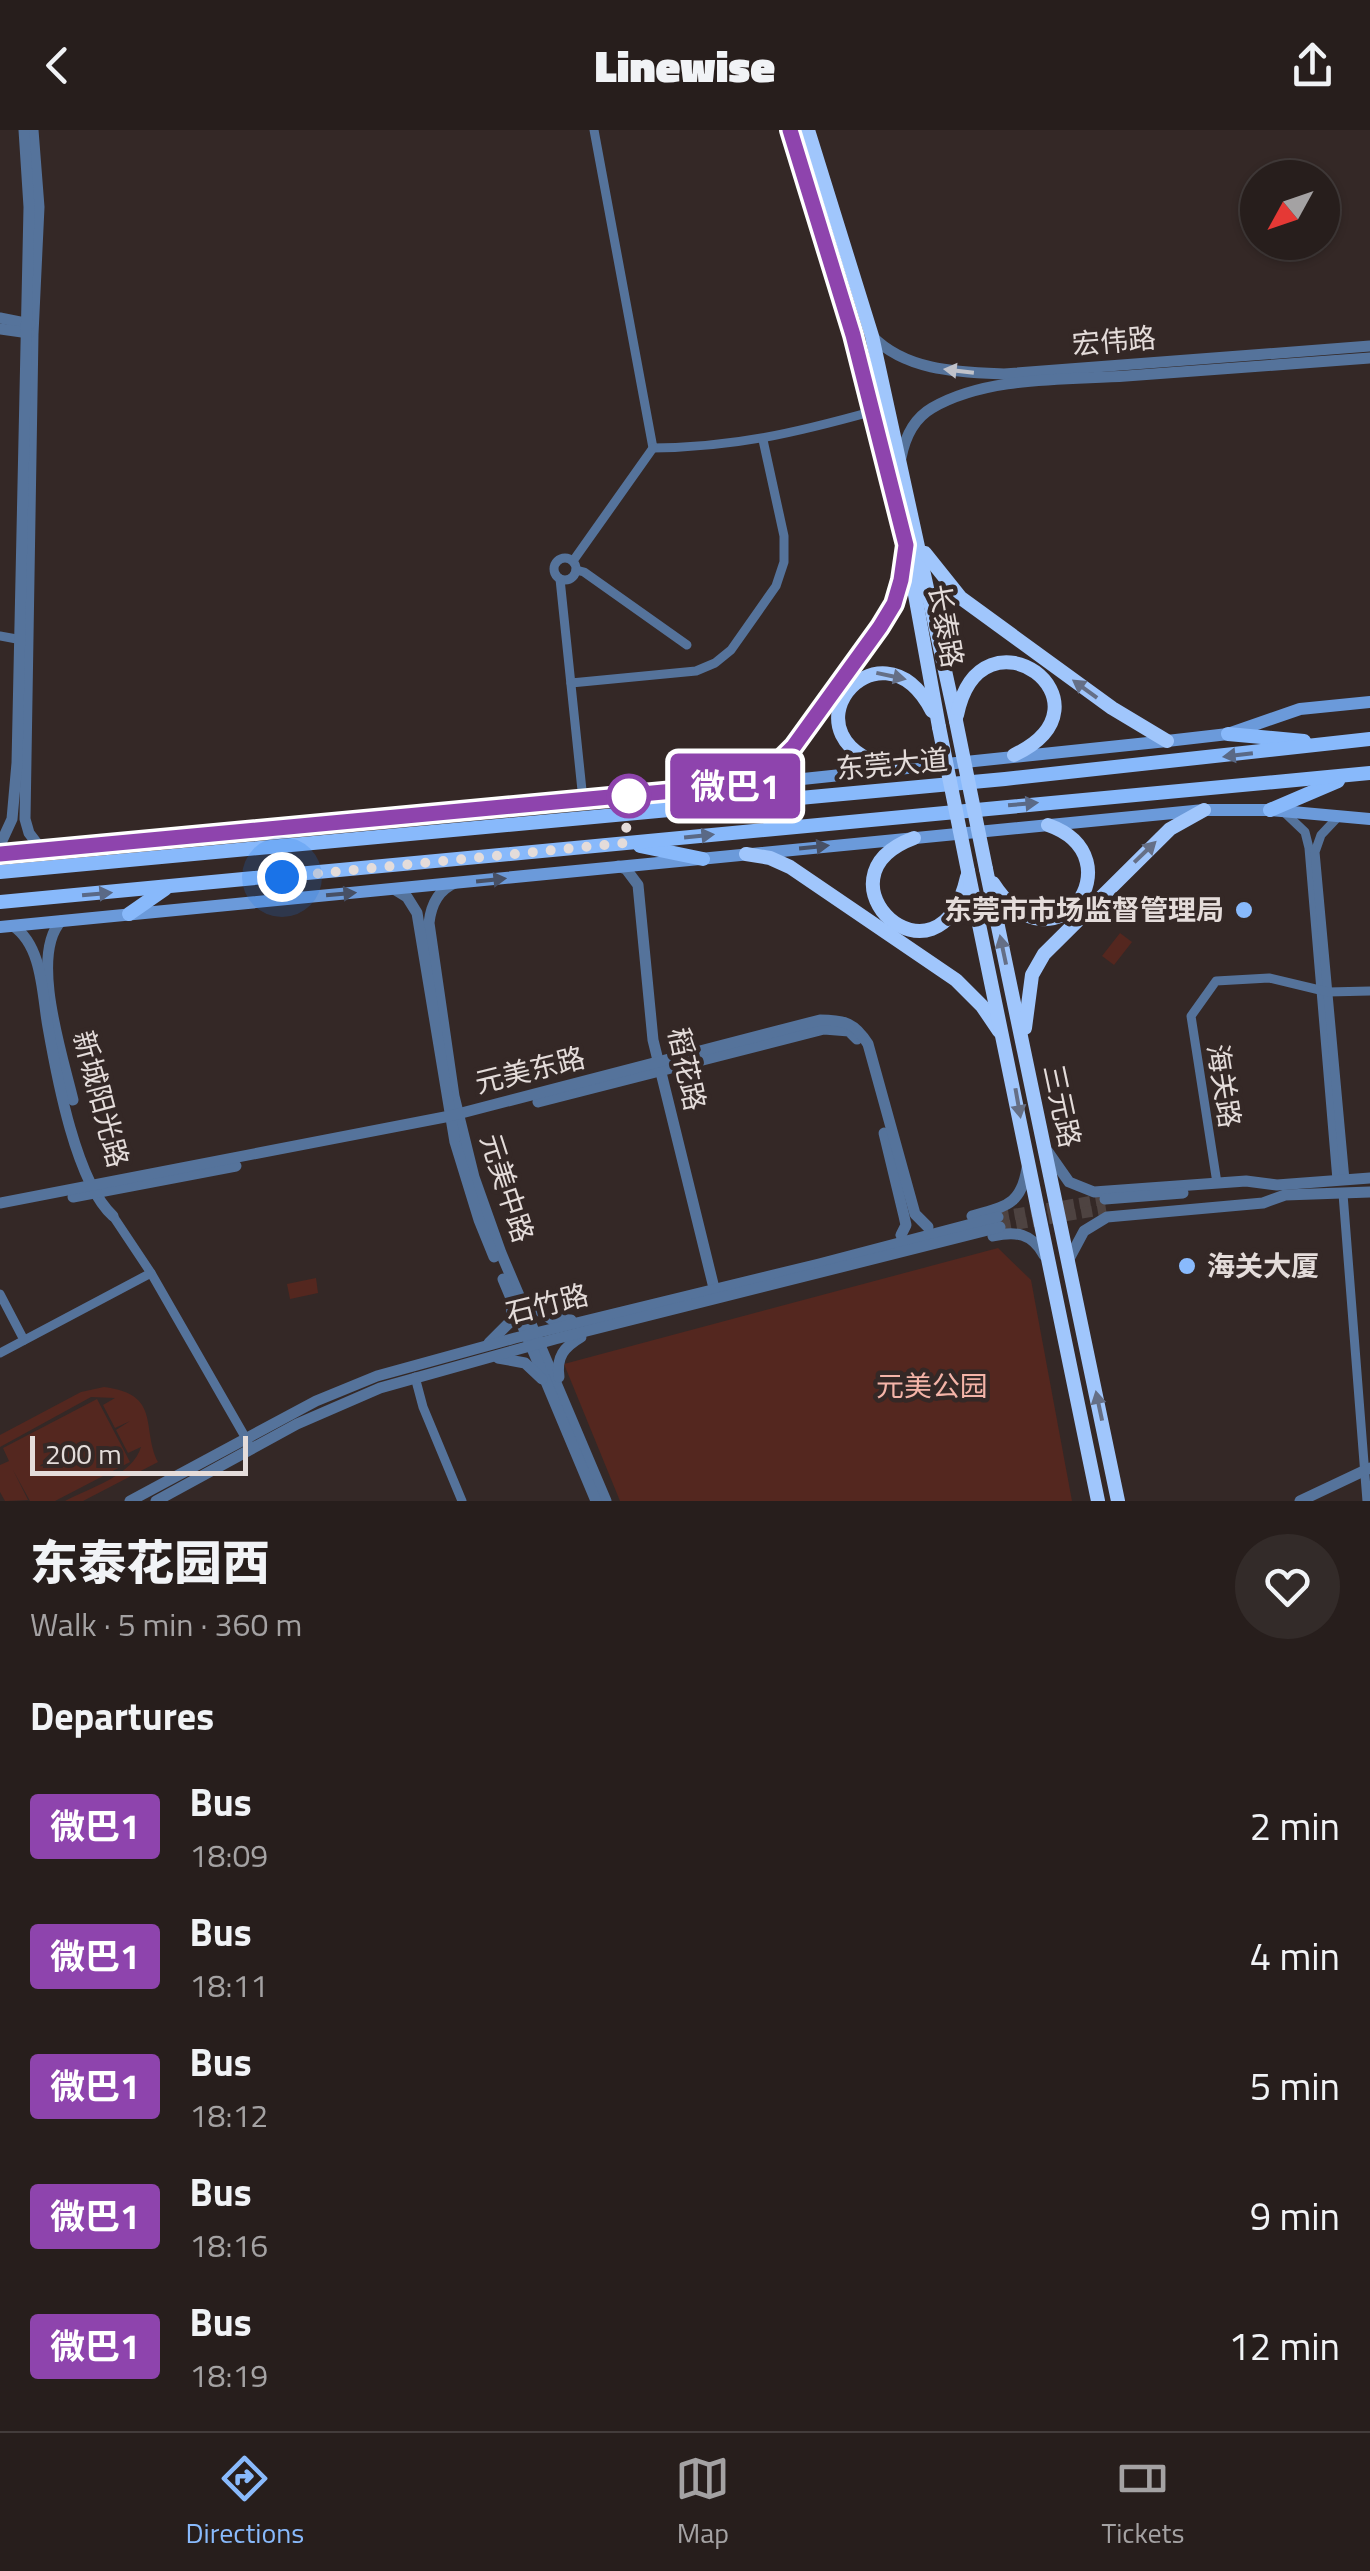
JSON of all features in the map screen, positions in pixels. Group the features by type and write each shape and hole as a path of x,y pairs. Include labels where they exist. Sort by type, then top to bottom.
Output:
{"highway":[{"name":"长泰路","path":"790,130 912,543 956,721"},
{"name":"长泰路","path":"811,134 872,336 901,462 939,727"},
{"path":"738,785 774,766 794,746 880,627 894,604 912,543 961,598 1112,708 1168,741"},
{"path":"956,721 965,690 982,669 1005,661 1038,672 1054,699 1053,721 1044,737 1014,755"},
{"path":"898,770 870,764 852,752 840,737 840,707 853,686 874,673 893,673 908,680 922,692 939,727"},
{"name":"三元路","path":"956,721 1118,1501"},
{"name":"三元路","path":"939,727 1098,1501"},
{"path":"1023,1044 1032,975 1044,954 1170,829 1204,810"},
{"path":"986,869 1002,898 1024,916 1036,921 1062,916 1087,888 1088,864 1074,839 1048,826"},
{"path":"914,838 889,850 872,877 876,903 894,924 916,932 940,925 960,904 968,871"},
{"path":"746,854 790,866 956,980 982,1006 1006,1044"}],"main road":[{"path":"0,854 687,791 1168,741 1228,734 1300,709 1370,702"},
{"path":"1228,734 1324,744"},
{"name":"东莞大道","path":"0,872 1161,764 1370,740"},
{"name":"东莞大道","path":"0,902 1370,773"},
{"path":"1276,811 1352,774"},
{"path":"621,815 687,791"},
{"path":"7,926 1204,810 1276,811 1370,820"},
{"path":"625,843 703,859"},
{"path":"128,914 167,888"}],"street":[{"path":"24,130 29,207 25,819 32,840 42,850"},
{"path":"29,328 38,207 32,130"},
{"path":"560,579 570,579 574,566 653,448 594,130"},
{"path":"0,318 29,328"},
{"path":"0,329 29,328"},
{"name":"宏伟路","path":"872,336 896,357 917,364 969,373 1004,374 1370,346"},
{"name":"宏伟路","path":"901,462 907,434 918,419 929,410 967,394 1058,381 1370,358"},
{"path":"653,448 763,440 874,412"},
{"path":"571,683 696,671 716,664 731,650 776,586 784,562 784,536 763,440"},
{"path":"583,800 560,579 554,571 556,561 566,558 687,645"},
{"path":"0,636 24,641"},
{"path":"0,845 10,826 16,782 24,641"},
{"path":"1276,811 1305,832 1309,848 1341,1180"},
{"path":"1324,992 1315,852 1321,835 1337,818"},
{"name":"稻花路","path":"659,862 644,882 658,1039 718,1288"},
{"name":"稻花路","path":"618,866 626,869 638,885 662,1066"},
{"name":"元美中路","path":"455,884 440,893 429,922 455,1119"},
{"name":"元美中路","path":"394,889 412,904 420,926 455,1119 478,1220 606,1501"},
{"name":"新城阳光路","path":"61,921 52,930 46,957 56,1030 96,1189"},
{"name":"新城阳光路","path":"7,926 25,938 38,967 48,1031 77,1152 113,1216"},
{"name":"海关路","path":"1216,1183 1190,1016 1216,981 1269,978 1324,992 1370,992"},
{"name":"元美东路","path":"662,1066 820,1020 852,1023 868,1044 915,1214 928,1227"},
{"name":"元美东路","path":"0,1211 455,1119 824,1028 848,1031 862,1048 906,1225 900,1235"},
{"path":"1045,1147 1069,1182 1105,1204 1263,1202 1281,1190 1370,1178"},
{"path":"1005,1220 1024,1185 1028,1158"},
{"path":"1105,1204 1246,1181 1281,1190 1370,1192"},
{"name":"元美东路","path":"0,1203 96,1189"},
{"path":"1343,1194 1367,1501"},
{"path":"1069,1259 1080,1236 1095,1222 1105,1204"},
{"path":"113,1216 151,1273 248,1444"},
{"path":"807,1271 818,1258 928,1227 1005,1220 1029,1237 1050,1265"},
{"name":"石竹路","path":"156,1501 344,1389 412,1365 486,1352 1005,1220"},
{"name":"石竹路","path":"592,1325 718,1288 807,1271"},
{"path":"0,1353 151,1273"},
{"path":"512,1290 551,1320 592,1325"},
{"path":"512,1290 511,1321 486,1352 525,1363 557,1393"},
{"path":"0,1294 24,1340"},
{"path":"557,1393 557,1364 562,1351 592,1325"},
{"name":"石竹路","path":"130,1501 348,1400 486,1352"},
{"path":"415,1378 462,1501"},
{"name":"元美中路","path":"557,1393 596,1501"},
{"path":"1300,1501 1367,1469"}],"green space":[{"path":"1120,933 1132,942 1114,965 1102,956"},
{"name":"元美公园","path":"998,1248 1031,1280 1072,1501 620,1501 564,1364"},
{"path":"316,1278 318,1293 290,1299 287,1284"},
{"path":"104,1387 135,1397 142,1405 158,1462 83,1501 65,1501 120,1473 141,1447 128,1453 116,1430 130,1421 115,1428 103,1405 115,1398 91,1397 0,1447 0,1435 81,1392"},
{"path":"97,1399 130,1462 55,1501 30,1501 13,1470 28,1500 5,1501 0,1492 0,1465 9,1461 3,1448"}],"tunnel":[{"path":"998,1217 1105,1199"},
{"path":"1000,1227 1106,1209"}],"bus line":[{"name":"微巴1","path":"0,854 687,791 738,785 774,766 794,746 894,604 906,545 853,335 790,130"}],"place":[{"name":"东莞市市场监督管理局","path":"1244,910"},
{"name":"海关大厦","path":"1187,1266"}],"route":[{"path":"282,877 625,843 629,796"}]}
